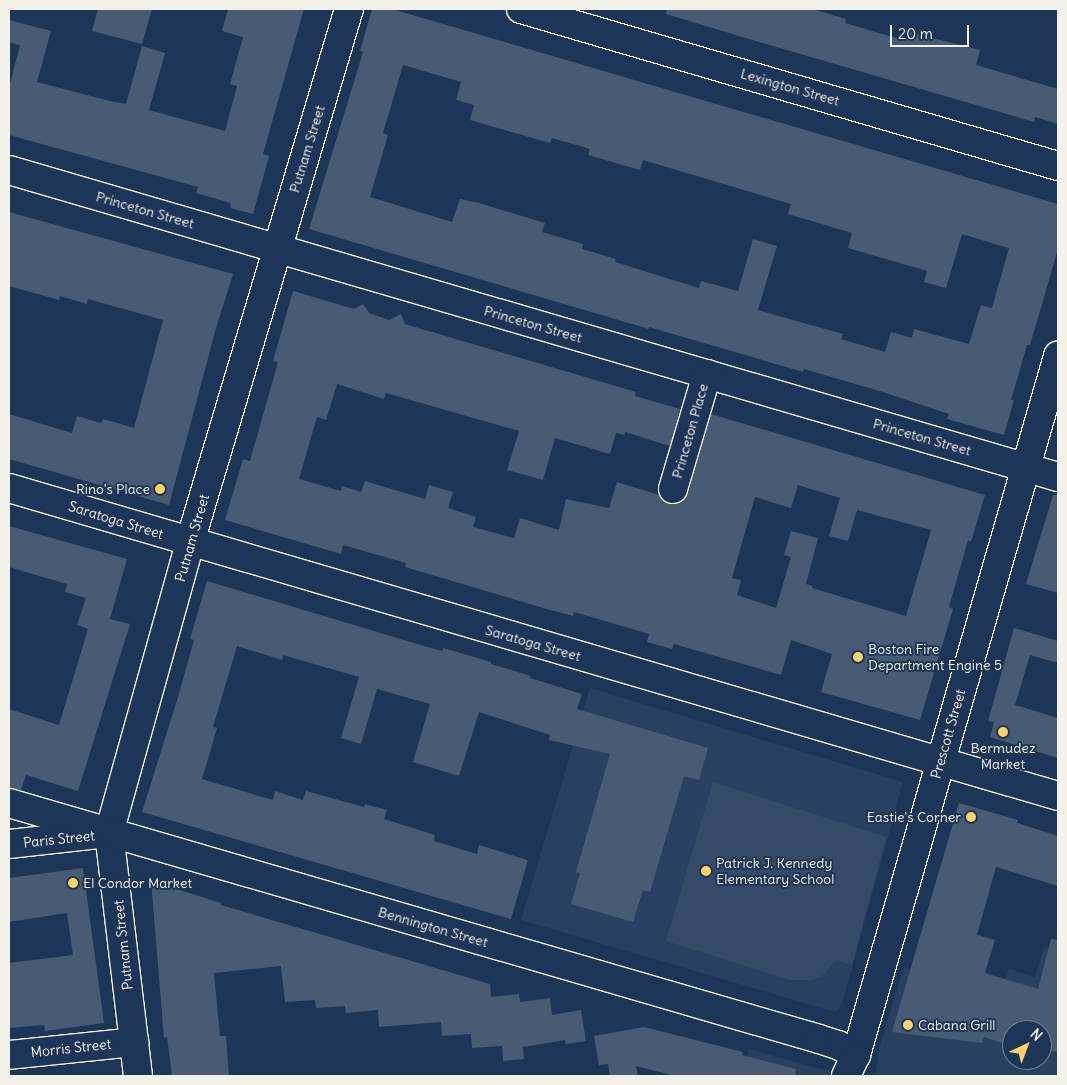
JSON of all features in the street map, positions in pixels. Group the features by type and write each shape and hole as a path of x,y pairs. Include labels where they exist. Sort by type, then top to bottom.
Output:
{"street":[{"name":"Putnam Street","path":"138,1076 109,833 190,542 349,9"},
{"name":"Lexington Street","path":"521,9 1058,166"},
{"name":"Princeton Street","path":"9,170 1058,477"},
{"name":"Prescott Street","path":"855,1069 940,762 1058,356"},
{"name":"Princeton Place","path":"673,489 707,374"},
{"name":"Saratoga Street","path":"9,488 1058,796"},
{"name":"Bennington Street","path":"9,803 819,1039 838,1045 855,1069"},
{"name":"Paris Street","path":"9,844 109,833"},
{"name":"Morris Street","path":"9,1055 134,1042"}],"shaded area":[{"name":"Patrick J. Kennedy Elementary School","path":"590,688 903,782 842,1004 835,1012 521,920"},
{"path":"713,782 886,837 852,965 837,960 823,975 813,980 790,980 666,941"},
{"path":"1044,947 1058,951 1058,1076 876,1076 879,1048 904,967 1000,996 1009,969 1035,977"},
{"path":"749,1049 813,1067 859,1076 742,1076"}],"building":[{"path":"98,9 152,9 142,44 92,31"},
{"path":"228,9 304,9 263,154 269,156 253,214 230,208 231,203 196,193 198,187 9,135 9,88 20,45 9,42 9,20 51,31 37,82 126,104 142,46 165,53 149,110 225,131 237,86 230,84 243,37 222,31"},
{"path":"372,9 392,9 1058,204 1058,249 1030,345 1027,345 1011,400 1014,400 1004,435 947,419 949,414 883,392 804,369 803,372 649,327 649,329 309,229 363,52 360,51","holes":["403,65 461,82 456,100 474,105 470,120 550,143 552,138 590,149 588,155 640,170 643,160 791,204 788,214 852,233 848,248 927,271 924,282 946,288 962,234 1009,248 992,308 981,305 969,344 914,329 912,338 891,332 885,352 841,339 843,334 758,310 777,246 753,239 738,291 701,281 699,288 615,262 616,259 582,249 583,244 542,232 545,223 479,203 460,199 452,222 370,197 388,135 383,133"]},
{"path":"667,9 812,9 846,19 845,23 906,41 909,32 980,50 976,65 1058,89 1058,124 1035,117 1034,122 759,42 666,14"},
{"path":"9,212 233,274 216,328 169,505 9,459 9,414 72,433 77,416 101,423 103,419 134,428 163,320 88,299 87,304 60,296 59,300 9,286"},
{"path":"293,291 354,309 363,304 369,313 389,320 401,314 405,324 636,392 635,396 680,409 670,446 625,432 624,435 616,433 610,454 555,438 543,480 507,470 519,431 386,393 384,399 337,384 326,420 317,417 299,479 341,491 342,486 361,492 365,481 425,499 429,485 453,492 448,508 476,517 473,527 514,538 520,518 559,530 566,499 609,508 617,482 659,495 662,500 669,504 677,504 683,501 688,493 711,414 985,495 971,542 968,540 949,607 953,609 920,720 821,692 832,654 791,640 781,675 674,644 672,649 647,642 649,634 574,612 573,616 547,609 405,567 406,563 343,545 341,554 225,520 243,459 250,461 278,362 273,361","holes":["798,485 840,498 829,536 848,541 857,510 931,530 906,616 812,588 813,586 806,584 818,538 791,531 784,555 791,557 776,608 737,595 741,580 732,578 755,497 791,508"]},
{"path":"1053,495 1058,495 1058,593 1026,584"},
{"path":"9,526 127,559 110,619 130,624 78,791 26,775 21,790 9,788 9,709 59,725 88,629 77,625 86,598 65,592 67,584 9,567"},
{"path":"207,581 417,644 442,651 443,648 491,662 491,664 531,676 530,678 582,694 577,709 708,748 699,780 684,776 650,892 643,890 633,922 571,904 580,873 576,872 610,754 549,740 550,735 479,712 459,776 413,762 430,704 377,689 361,744 341,738 359,677 283,655 282,660 237,646 213,727 217,728 202,779 273,800 275,791 303,800 306,791 364,807 365,804 387,810 384,819 435,835 434,841 477,854 479,845 528,860 511,919 142,812 178,697 194,640 190,639"},
{"path":"1014,628 1058,641 1058,663 1030,655 1015,705 1058,718 1058,758 990,737 994,722 988,721"},
{"path":"959,803 1018,820 1017,823 1058,836 1058,886 996,867 977,935 995,940 985,973 1038,989 1051,939 1058,940 1058,1052 1052,1051 1052,1020 1002,1020 1002,1043 984,1037 982,1043 892,1032"},
{"path":"83,868 104,1023 45,1031 44,1025 9,1028 9,963 73,955 67,913 9,922 9,878"},
{"path":"151,881 221,903 221,905 490,984 491,997 519,994 520,1002 550,998 552,1015 581,1010 586,1041 566,1044 565,1040 523,1047 524,1059 503,1061 502,1046 472,1048 471,1034 442,1036 441,1022 379,1027 378,1010 346,1013 345,1006 316,1008 315,1000 285,1002 281,966 214,973 220,1036 226,1036 229,1076 172,1076 167,1037 164,1038"},
{"path":"644,1027 743,1052 742,1055 796,1069 795,1076 675,1076 636,1066 638,1076 610,1076 608,1064 599,1065 594,1036"}],"place":[{"name":"Rino's Place","path":"160,489"},
{"name":"Boston Fire Department Engine 5","path":"858,657"},
{"name":"Bermudez Market","path":"1003,732"},
{"name":"Eastie's Corner","path":"971,817"},
{"name":"Patrick J. Kennedy Elementary School","path":"706,871"},
{"name":"El Condor Market","path":"73,883"},
{"name":"Cabana Grill","path":"908,1025"}]}
